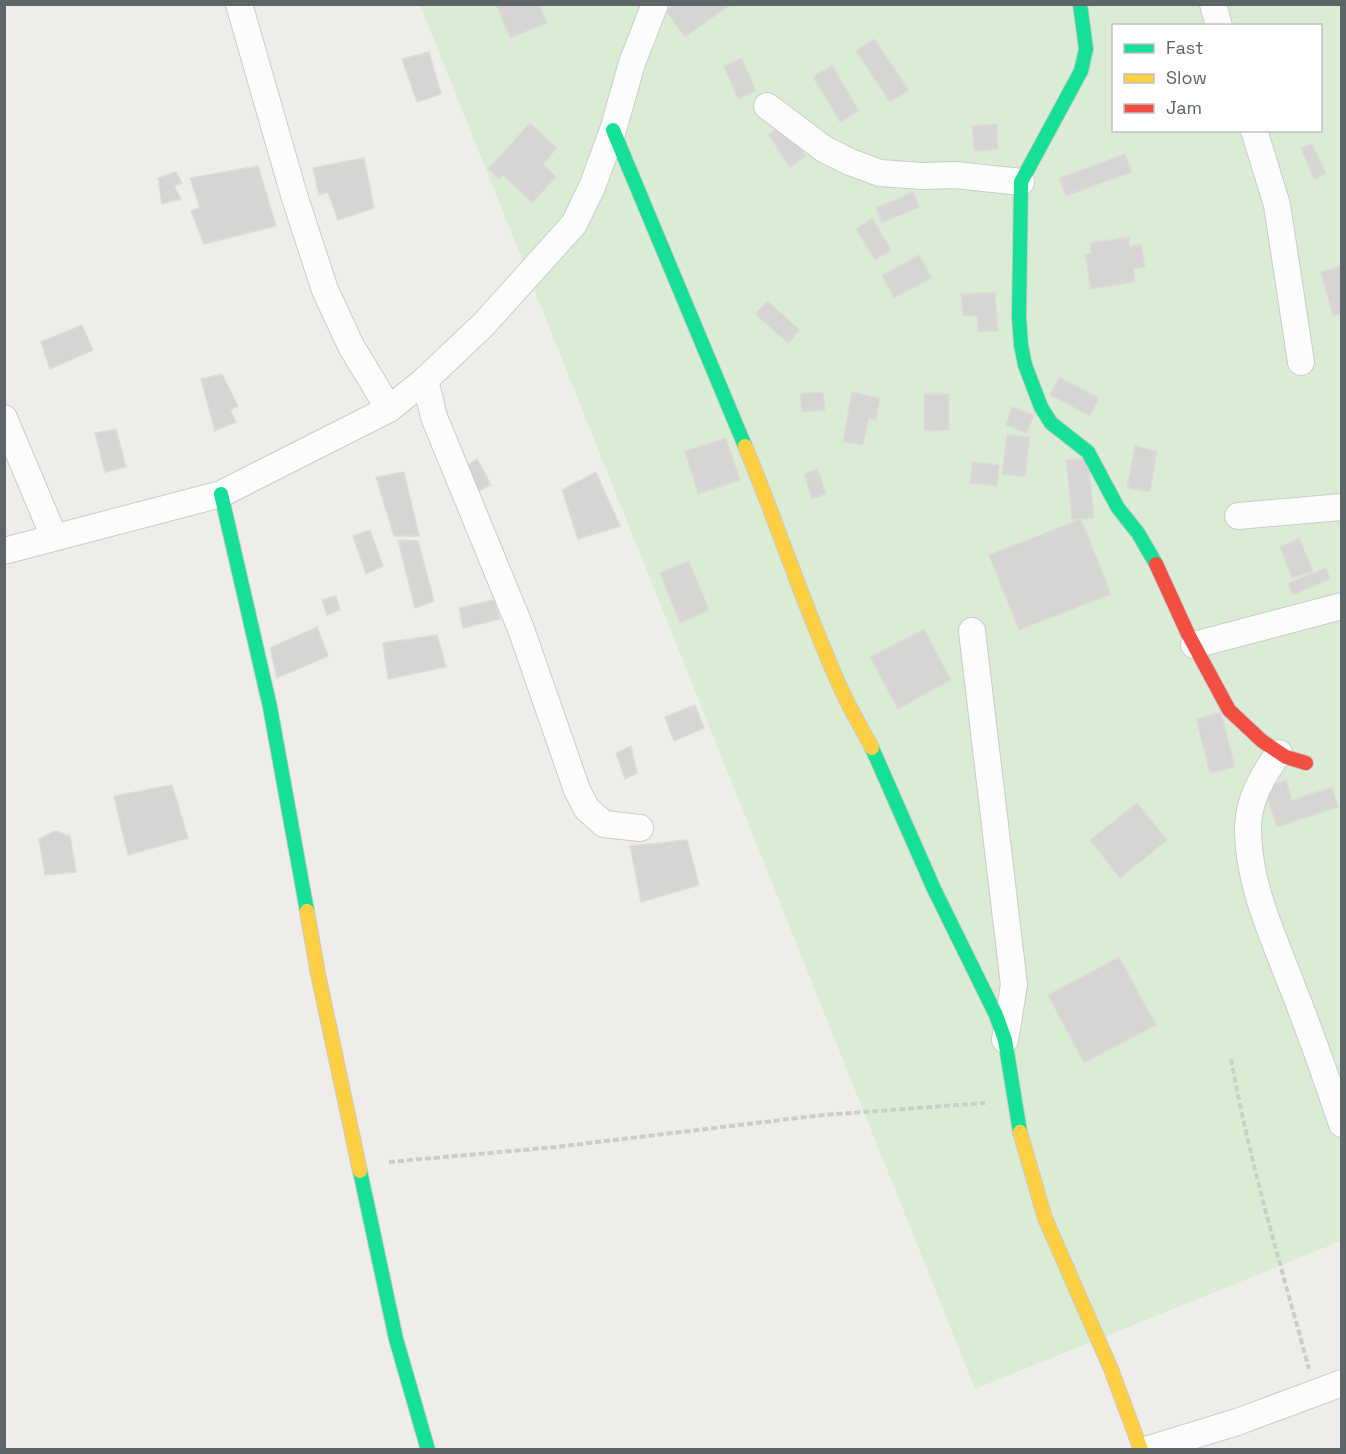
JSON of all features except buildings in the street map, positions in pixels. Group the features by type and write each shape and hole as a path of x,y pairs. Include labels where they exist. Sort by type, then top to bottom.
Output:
{"street":[{"path":"239,4 294,195 325,290 351,346 389,409"},
{"path":"4,551 221,494 389,409 425,380 484,324 574,224 592,187 613,130 632,63 655,4"},
{"path":"1080,4 1086,49 1081,71 1021,182 1019,317 1025,365 1041,407 1051,423 1082,447 1095,463 1118,508 1138,532 1154,559 1169,595 1229,710 1244,726 1279,753 1306,763"},
{"path":"1213,4 1218,24"},
{"path":"767,106 824,149 880,173 922,176 955,175 1021,182"},
{"path":"613,130 773,512 804,600 842,692 880,765 934,889 996,1016 1005,1040 1020,1131 1045,1218 1111,1370 1141,1449"},
{"path":"1255,132 1277,205 1301,362"},
{"path":"425,380 434,417 517,619 577,790 587,809 604,824 640,828"},
{"path":"4,418 54,537"},
{"path":"221,494 274,727 318,974 396,1339 428,1449"},
{"path":"1238,516 1341,507"},
{"path":"1194,645 1341,606"},
{"path":"972,631 1014,985 1005,1040"},
{"path":"1279,753 1266,770 1255,791 1247,830 1251,866 1262,908 1322,1064 1341,1124"},
{"path":"1146,1449 1237,1422 1341,1383"}],"path":[{"path":"1231,1059 1240,1106 1315,1392"},
{"path":"359,1165 556,1147 823,1115 1015,1101"}],"green space":[{"path":"420,5 1341,5 1341,1241 975,1389"}],"traffic: fast":[{"path":"1080,4 1086,49 1081,71 1021,182 1019,317 1021,345 1025,365 1041,407 1051,423 1088,452 1118,508 1138,533 1156,564"},
{"path":"613,130 745,446"},
{"path":"221,494 270,707 307,911"},
{"path":"872,748 934,889 996,1015 1005,1040 1020,1132"},
{"path":"360,1171 396,1339 428,1450"}],"traffic: slow":[{"path":"745,446 829,661 845,698 872,748"},
{"path":"307,911 318,974 360,1171"},
{"path":"1020,1132 1045,1218 1111,1369 1141,1450"}],"traffic: jam":[{"path":"1156,564 1188,634 1229,710 1262,741 1286,757 1306,763"}]}
